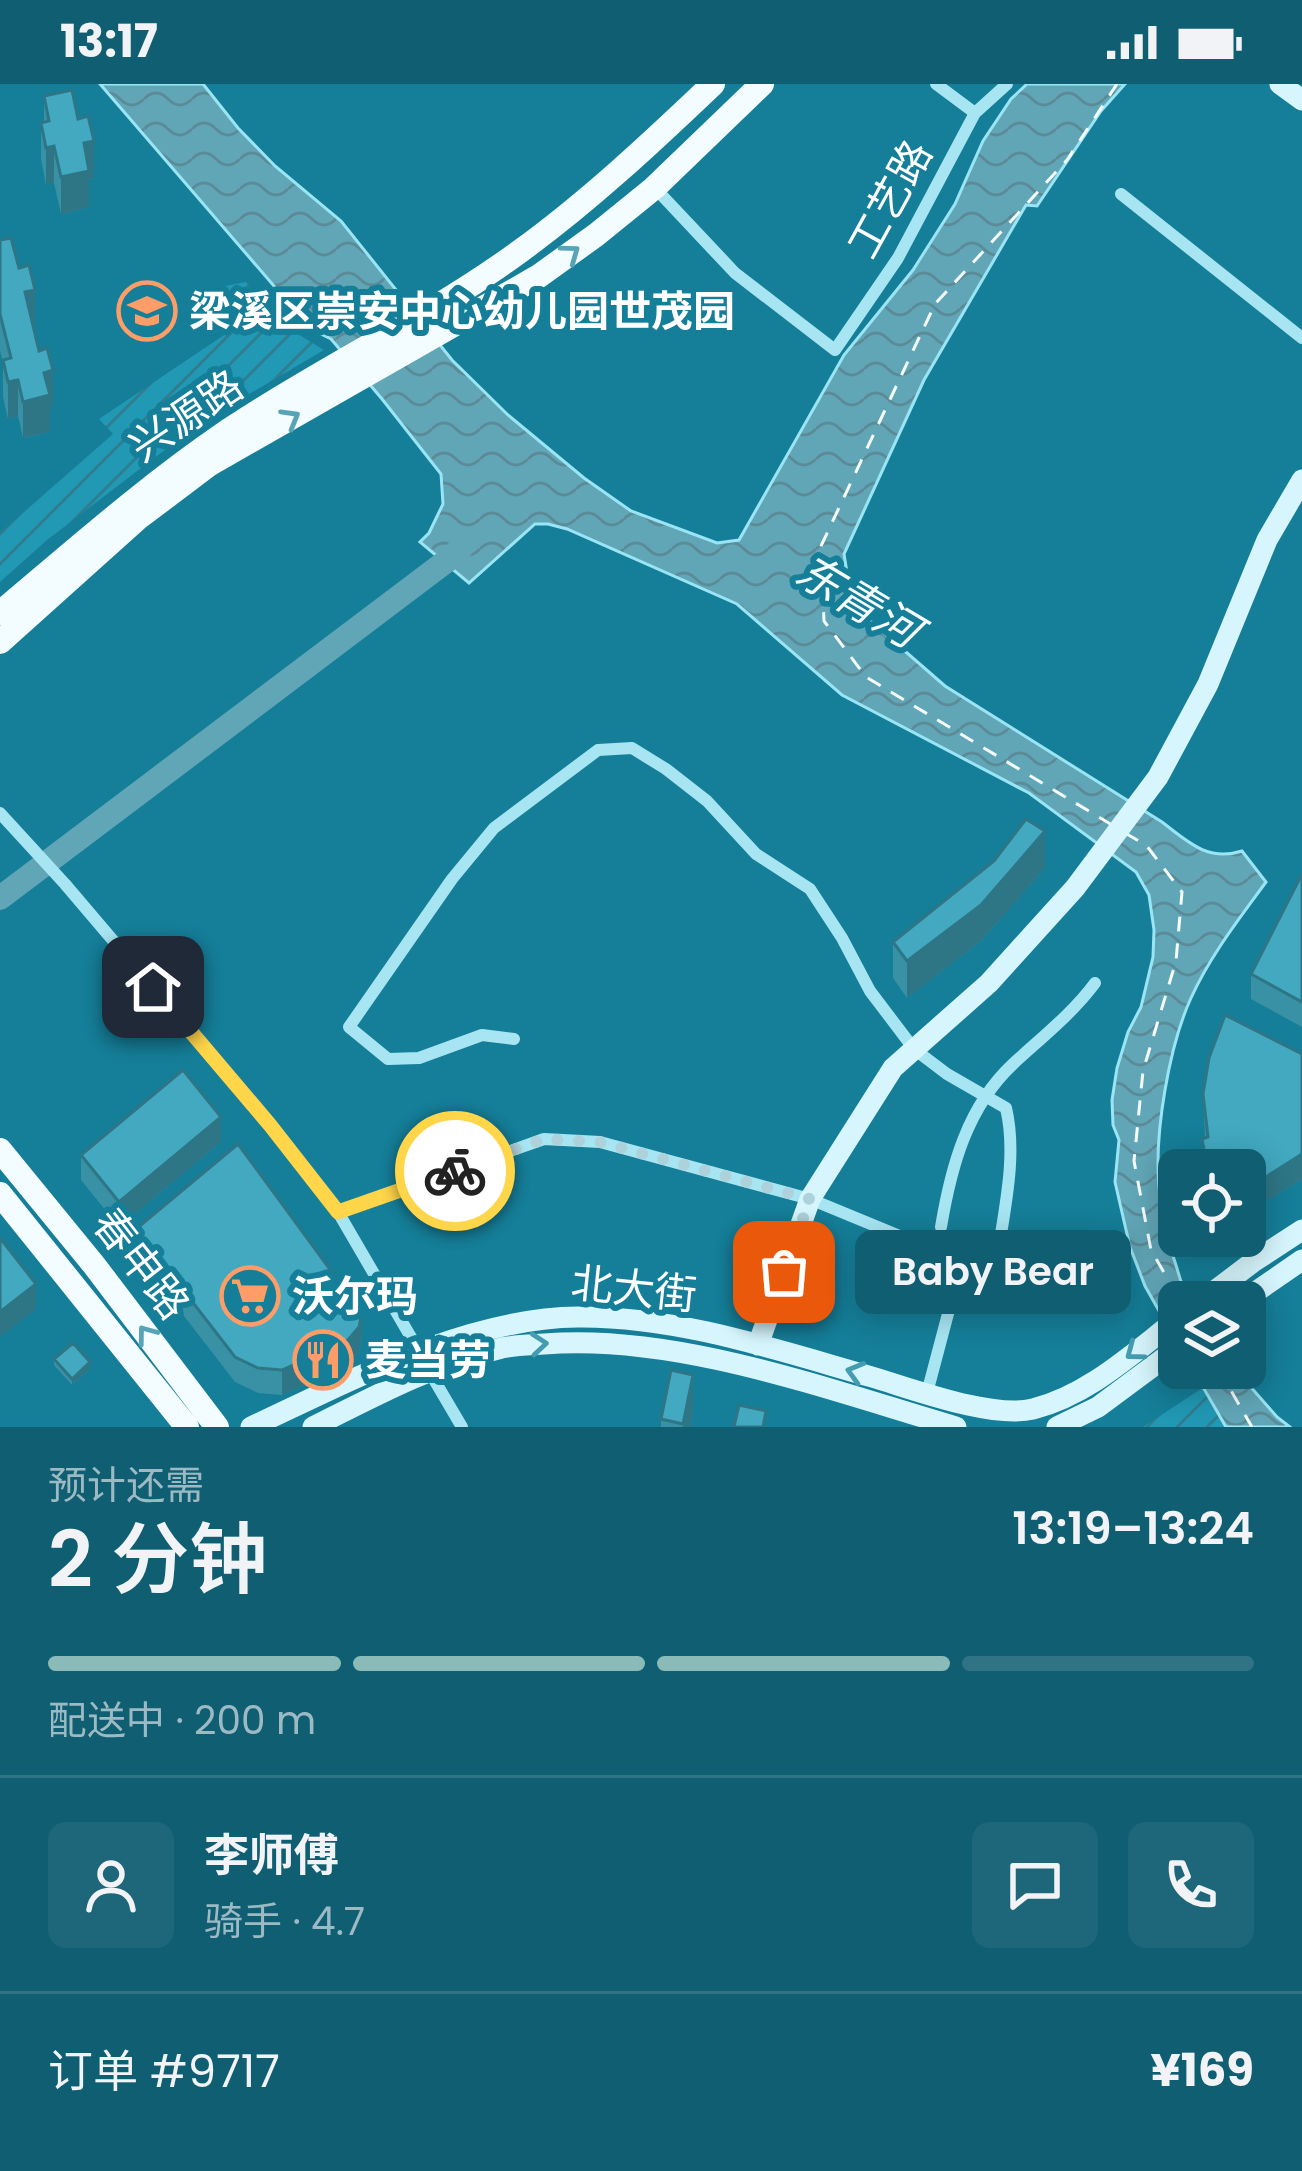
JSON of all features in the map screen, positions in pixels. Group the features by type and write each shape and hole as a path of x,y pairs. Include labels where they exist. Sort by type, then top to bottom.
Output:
{"main road":[{"path":"465,303 628,165 713,84"},
{"path":"327,385 465,303 538,276 654,188 762,84"},
{"name":"兴源路","path":"0,613 102,524 232,428 327,385"},
{"name":"兴源路","path":"0,642 137,519 327,385"},
{"path":"758,1345 810,1199 893,1068 989,983 1075,888 1158,777 1208,683 1267,540 1302,480"},
{"name":"春申路","path":"0,1150 217,1427"},
{"name":"春申路","path":"0,1194 187,1427"},
{"path":"1228,1281 1302,1230"},
{"path":"1266,1283 1302,1260"},
{"name":"北大街","path":"251,1427 526,1321 579,1317 648,1322 758,1345 1036,1418 1093,1396"},
{"path":"1057,1427 1158,1337"},
{"name":"北大街","path":"313,1427 424,1360 567,1342 638,1345 768,1372 956,1427"},
{"path":"1082,1427 1093,1396 1158,1359"}],"street":[{"path":"936,84 974,113"},
{"name":"工艺路","path":"654,188 735,274 835,350 898,258 974,113 1007,84"},
{"path":"1121,194 1302,338"},
{"path":"514,1039 482,1035 419,1058 388,1059 349,1027 452,878 494,828 598,750 632,748 707,801 756,854 810,889 870,992 914,1049 1006,1108 1011,1129 1000,1240"},
{"path":"0,813 270,1125 338,1212 462,1427"},
{"path":"941,1227 963,1138 985,1095 1095,983"},
{"path":"338,1212 544,1139 600,1142 810,1199 936,1251 1110,1285"},
{"path":"927,1393 962,1257"}],"shaded area":[{"path":"246,282 283,325 324,350 200,423 47,540 0,582 0,533 113,434 99,419 236,327 214,296 225,286"},
{"path":"1205,1389 1226,1427 1143,1427"}],"water":[{"name":"东青河","path":"100,84 203,84 275,166 341,221 452,360 508,415 631,511 717,543 739,540 844,355 913,270 955,204 983,141 1011,99 1027,84 1125,84 1101,111 1037,206 1026,205 924,380 844,554 848,579 868,619 945,686 1199,848 1219,854 1242,851 1266,882 1216,953 1191,998 1176,1040 1158,1149 1158,1257 1173,1257 1181,1281 1158,1281 1158,1309 1130,1247 1115,1182 1119,1140 1112,1100 1117,1068 1141,1007 1153,957 1149,895 1136,872 1029,793 842,695 737,604 567,529 535,524 469,583 420,542 443,504 441,474 331,339 311,329"},
{"path":"1204,1389 1252,1389 1290,1427 1226,1427"}],"building":[{"path":"72,90 78,119 88,116 94,141 84,143 89,171 61,177 54,146 46,148 41,123 49,121 44,96"},
{"path":"11,238 19,268 29,265 35,290 25,292 39,351 47,348 53,370 44,373 50,395 23,402 18,380 8,382 3,360 11,358 0,314 0,240"},
{"path":"1026,819 1045,831 981,905 907,961 893,942 994,861"},
{"path":"1302,874 1302,1002 1251,974"},
{"path":"1225,1015 1302,1054 1302,1154 1266,1177 1266,1149 1204,1149 1202,1139 1208,1137 1203,1094 1209,1058"},
{"path":"183,1070 221,1117 119,1202 81,1155"},
{"name":"沃尔玛","path":"238,1144 362,1313 359,1327 348,1340 282,1370 258,1368 235,1357 136,1229"},
{"path":"0,1238 36,1284 0,1312"},
{"path":"73,1343 90,1362 72,1379 54,1359"},
{"path":"671,1370 693,1375 683,1424 661,1419"},
{"path":"739,1405 766,1411 763,1427 734,1427"}],"waterway":[{"path":"0,898 466,542"}],"ferry route":[{"path":"1112,825 866,677 824,621 821,546 935,304 1067,160 1117,84"},
{"path":"1125,833 1146,845 1182,892 1176,961 1143,1071 1134,1161 1151,1250 1169,1281"},
{"path":"1230,1389 1252,1427"}],"way so far":[{"path":"455,1171 544,1139 600,1142 810,1199 784,1272"}],"place":[{"name":"梁溪区崇安中心幼儿园世茂园","path":"147,311"},
{"name":"Baby Bear","path":"784,1272"},
{"name":"沃尔玛","path":"250,1296"},
{"name":"麦当劳","path":"323,1360"}],"route":[{"path":"153,987 338,1212 455,1171"}]}
